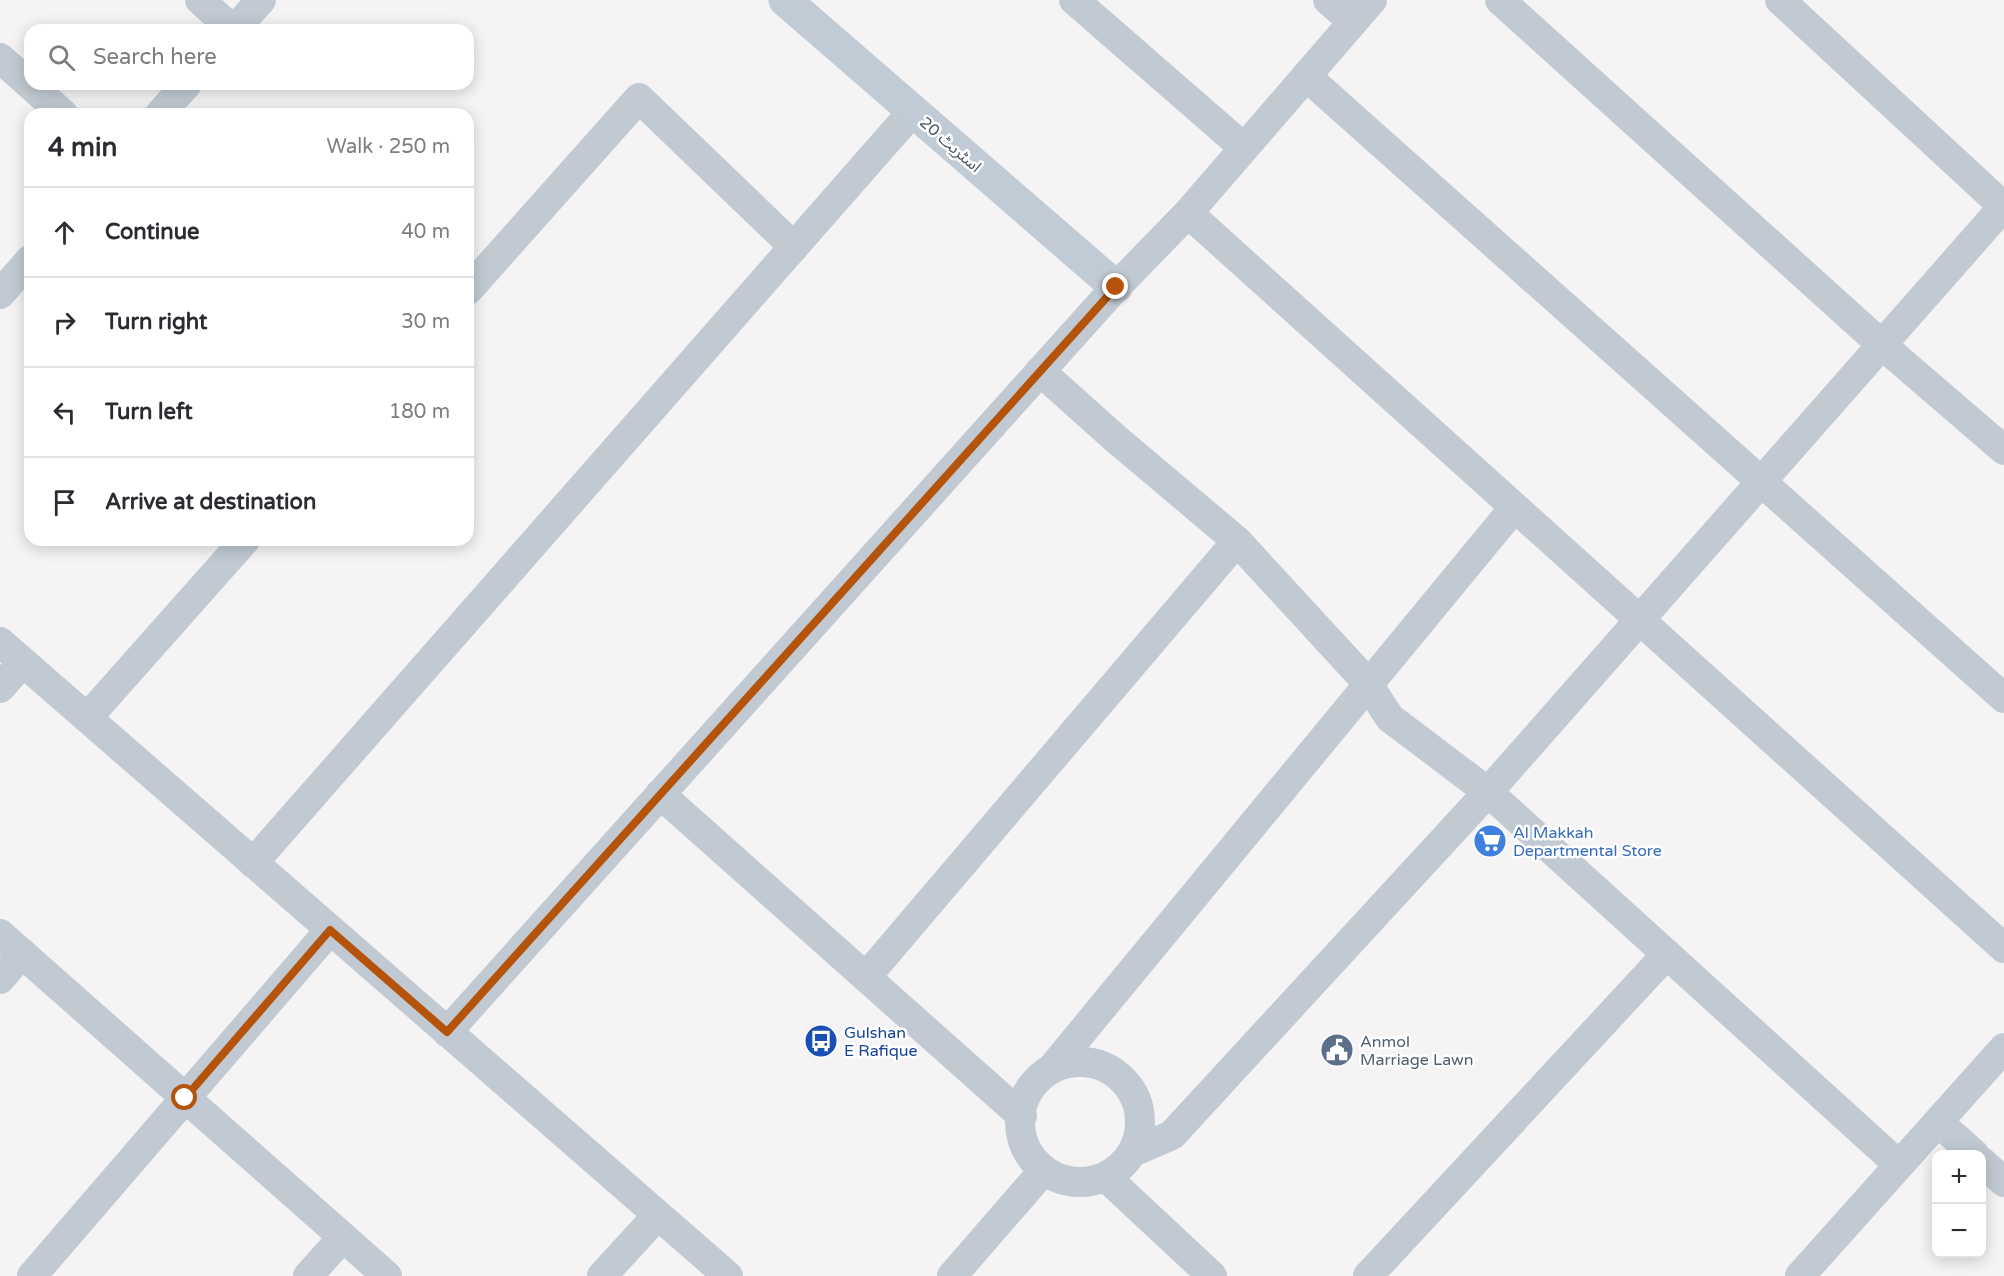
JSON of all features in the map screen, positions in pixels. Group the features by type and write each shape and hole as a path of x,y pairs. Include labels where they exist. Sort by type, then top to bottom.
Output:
{"street":[{"path":"200,0 227,24"},
{"path":"239,24 261,0"},
{"name":"اسٹریٹ 20","path":"785,0 1116,287"},
{"path":"1074,0 1243,147"},
{"path":"447,1032 1116,287 1188,213 1363,11 1328,0"},
{"path":"1500,0 1882,345 2004,450"},
{"path":"1514,508 1053,1067 1026,1093 1019,1130 1035,1165 1069,1182 1107,1178 1135,1151 1172,1135 1488,792 2004,206 1780,0"},
{"path":"0,57 24,79"},
{"path":"1306,76 2004,698"},
{"path":"36,90 56,108"},
{"path":"165,108 182,90"},
{"path":"474,283 639,99 794,247"},
{"path":"253,863 913,111"},
{"path":"1188,213 2004,948"},
{"path":"0,294 24,267"},
{"path":"1041,371 1116,439 1237,541 1368,685 1390,718 1488,792 1899,1165"},
{"path":"866,977 1237,541"},
{"path":"87,718 240,546"},
{"path":"0,642 728,1276"},
{"path":"0,688 23,662"},
{"path":"660,794 1022,1116"},
{"path":"32,1276 330,930"},
{"path":"0,979 11,943 387,1276"},
{"path":"1368,1276 1667,954"},
{"path":"1807,1274 1899,1165 2004,1048"},
{"path":"1053,1067 1091,1062 1125,1080 1141,1114 1135,1151"},
{"path":"1938,1122 1969,1150"},
{"path":"1986,1166 2004,1182"},
{"path":"952,1276 1044,1170"},
{"path":"1107,1178 1212,1276"},
{"path":"602,1276 658,1215"},
{"path":"308,1276 343,1237"}],"place":[{"name":"Al Makkah Departmental Store","path":"1490,841"},
{"name":"Gulshan E Rafique","path":"821,1041"},
{"name":"Anmol Marriage Lawn","path":"1337,1050"}],"route":[{"path":"185,1098 330,930 447,1032 1116,287"}]}
